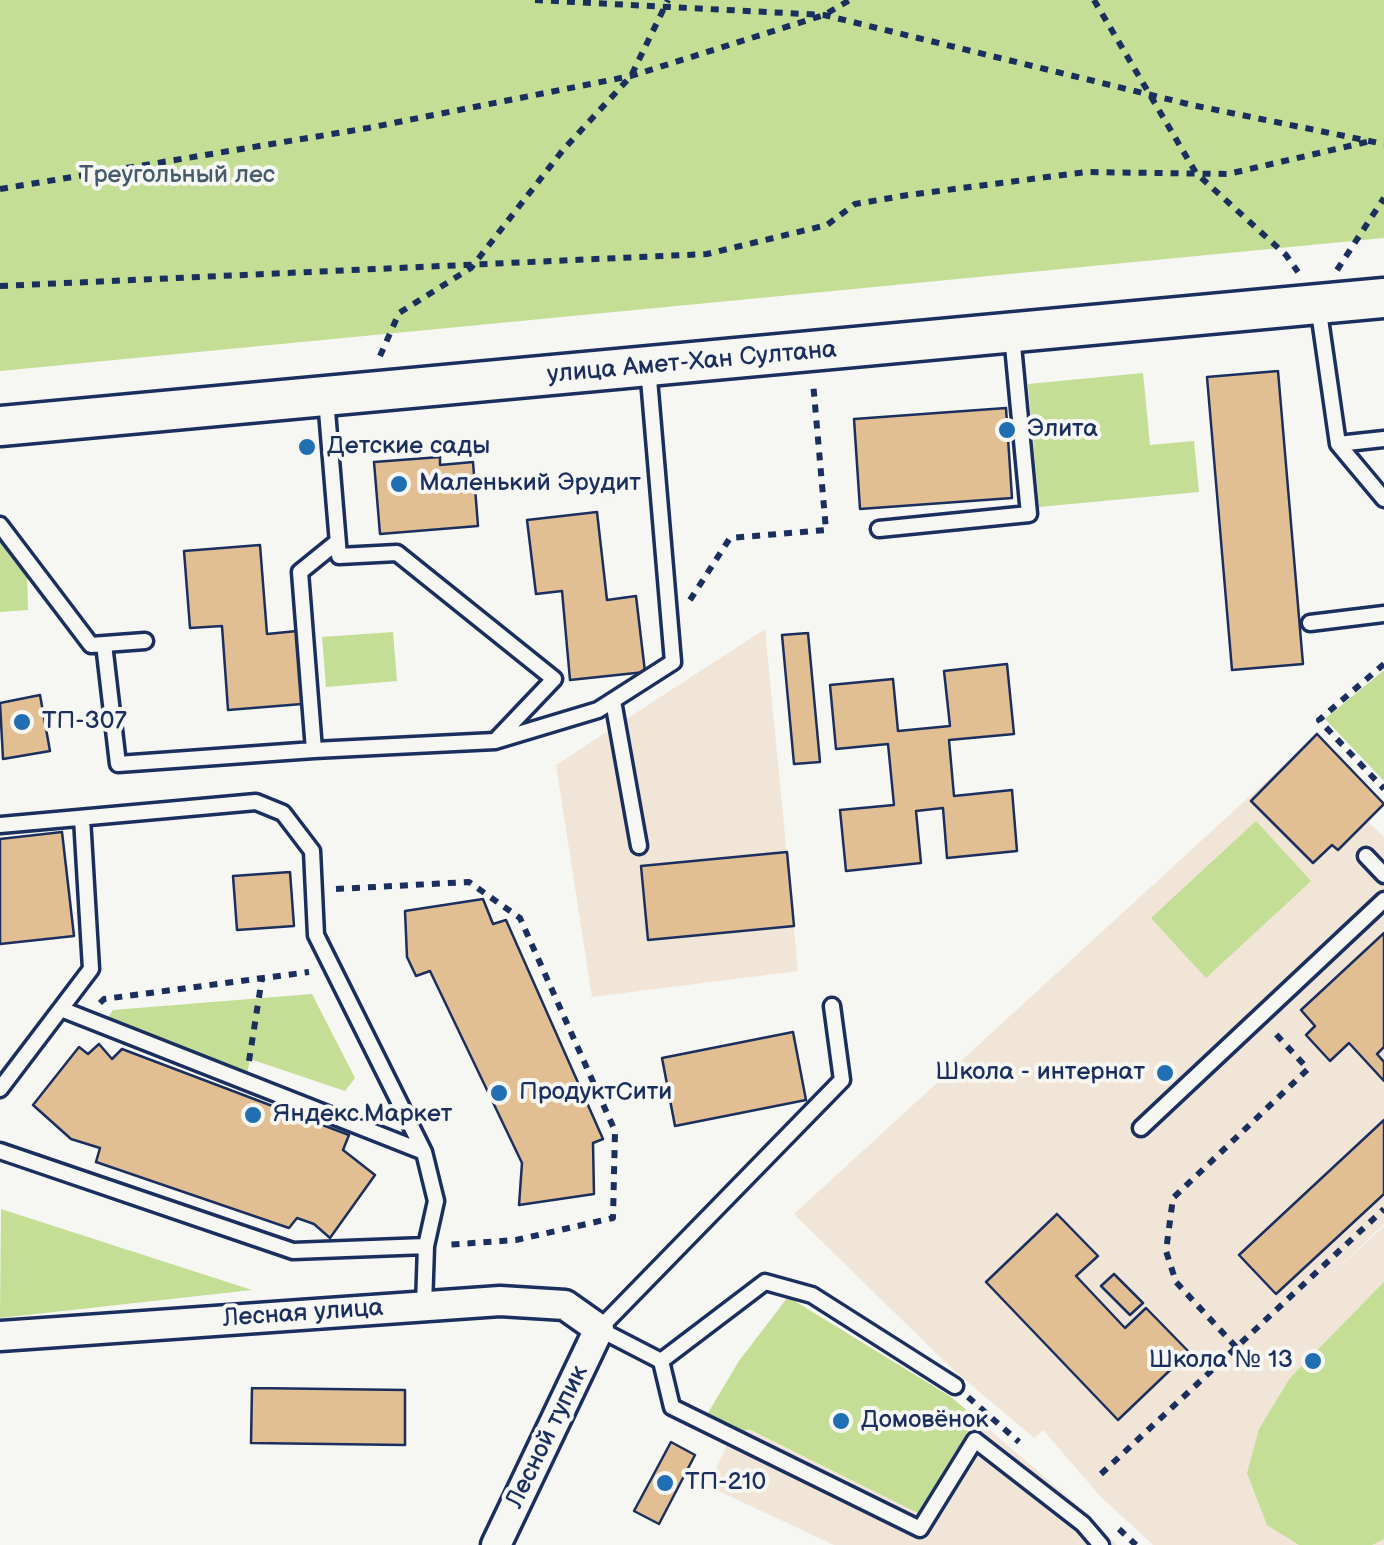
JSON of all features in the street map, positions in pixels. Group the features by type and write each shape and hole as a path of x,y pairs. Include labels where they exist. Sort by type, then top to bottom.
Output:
{"main road":[{"name":"улица Амет-Хан Султана","path":"0,426 1384,298"}],"street":[{"name":"Лесная улица","path":"0,1336 500,1301 565,1305 599,1329"},
{"name":"Лесной тупик","path":"496,1545 599,1329"}],"lane":[{"path":"1318,304 1338,444 1384,498"},
{"path":"879,529 1029,514 1012,334"},
{"path":"104,644 118,764 495,741 598,710 673,662 648,367"},
{"path":"326,397 339,556 397,553 554,680 495,741"},
{"path":"1338,444 1384,439"},
{"path":"0,525 90,645 145,641"},
{"path":"314,750 300,572 337,542"},
{"path":"1310,623 1384,614"},
{"path":"612,701 639,846"},
{"path":"0,825 256,802 284,813 312,851 316,936 424,1152 436,1200 426,1246 424,1306"},
{"path":"0,1089 90,969 82,818"},
{"path":"1366,856 1384,875"},
{"path":"1141,1128 1384,900"},
{"path":"662,1361 599,1329 842,1080 832,1006"},
{"path":"61,1008 424,1152"},
{"path":"0,1151 293,1251 426,1246"},
{"path":"662,1361 706,1322 765,1282 812,1295 955,1386"},
{"path":"662,1361 672,1407 920,1529 975,1440 1082,1524 1101,1545"}],"path":[{"path":"535,0 667,3 824,15 1154,96 1384,144"},
{"path":"0,190 368,128 631,76 824,15 850,0"},
{"path":"1094,0 1154,96 1196,174 1286,255 1318,304 1384,198"},
{"path":"364,394 399,313 470,268 563,150 631,76 667,3"},
{"path":"0,286 470,268 708,254 827,225 855,204 1086,172 1228,174 1371,140"},
{"path":"670,630 730,538 826,530 812,376"},
{"path":"1384,664 1319,720 1384,789"},
{"path":"314,891 470,882 520,918 615,1130 613,1218 516,1240 426,1246"},
{"path":"88,1019 104,999 335,968"},
{"path":"246,1079 262,978"},
{"path":"1236,1348 1176,1282 1166,1251 1174,1198 1308,1069 1260,1016"},
{"path":"1101,1474 1384,1209"}],"shaded area":[{"path":"765,629 798,971 592,997 556,765"},
{"name":"Школа - интернат","path":"1308,743 1376,812 1367,821 1384,837 1384,1224 1322,1283 1384,1226 1384,1545 1153,1545 1100,1496 1043,1430 1034,1438 949,1366 794,1214"},
{"name":"Домовёнок","path":"788,1297 951,1397 1082,1509 1117,1545 834,1545 708,1486 731,1437 739,1361"}],"green space":[{"name":"Треугольный лес","path":"0,0 1384,0 1384,238 0,371"},
{"path":"1143,373 1150,445 1194,441 1199,492 1039,507 1028,384"},
{"path":"0,533 27,569 28,610 0,612"},
{"path":"393,632 397,681 326,687 322,637"},
{"path":"1384,670 1384,781 1325,719"},
{"path":"1256,821 1311,881 1206,978 1151,918"},
{"path":"312,994 355,1078 345,1091 250,1059 246,1079 103,1025 113,1010"},
{"path":"1,1209 252,1290 0,1318"},
{"path":"1384,1282 1384,1539 1372,1545 1299,1545 1267,1525 1247,1473 1259,1429 1290,1378"},
{"path":"788,1297 951,1397 976,1418 918,1513 749,1429 732,1437 702,1423 739,1361"}],"building":[{"path":"1278,371 1303,664 1232,670 1207,377"},
{"path":"1006,408 1012,498 860,509 854,419"},
{"path":"440,457 440,465 473,462 478,526 380,534 374,462"},
{"path":"597,512 607,600 636,596 645,672 570,680 562,591 536,594 527,520"},
{"path":"260,545 267,634 297,631 302,704 228,710 222,626 190,628 184,551"},
{"path":"808,633 820,762 794,764 782,635"},
{"path":"1007,664 1014,734 949,740 954,796 1012,790 1017,851 947,858 943,808 916,811 921,863 846,871 840,810 894,805 888,744 836,749 830,685 893,679 898,731 950,726 944,671"},
{"name":"ТП-307","path":"40,695 50,751 3,759 0,703"},
{"path":"1317,734 1384,804 1338,850 1332,845 1313,863 1251,801"},
{"path":"62,832 74,936 0,944 0,839"},
{"path":"787,852 794,926 648,940 641,866"},
{"path":"290,872 294,926 237,930 233,876"},
{"path":"483,899 493,924 506,920 603,1139 593,1143 594,1194 519,1205 522,1163 430,971 416,976 407,957 405,911"},
{"path":"1384,933 1384,1047 1377,1054 1384,1062 1384,1081 1349,1043 1330,1061 1306,1035 1315,1026 1301,1010"},
{"path":"793,1032 806,1100 675,1126 662,1058"},
{"path":"99,1044 112,1059 122,1049 349,1135 343,1150 375,1175 330,1238 314,1224 297,1218 289,1228 96,1162 100,1148 71,1139 33,1105 79,1047 88,1054"},
{"path":"1384,1120 1384,1194 1276,1294 1239,1255"},
{"path":"1057,1214 1098,1256 1076,1276 1125,1328 1146,1308 1189,1352 1118,1420 986,1282"},
{"path":"1114,1274 1143,1303 1130,1315 1101,1286"},
{"path":"252,1388 405,1390 405,1445 251,1443"},
{"name":"ТП-210","path":"671,1442 695,1455 659,1524 634,1511"}],"place":[{"name":"Элита","path":"1007,430"},
{"name":"Детские сады","path":"307,447"},
{"name":"Маленький Эрудит","path":"399,484"},
{"name":"ТП-307","path":"22,722"},
{"name":"Школа - интернат","path":"1165,1073"},
{"name":"ПродуктСити","path":"499,1093"},
{"name":"Яндекс.Маркет","path":"253,1115"},
{"name":"Школа № 13","path":"1313,1361"},
{"name":"Домовёнок","path":"841,1421"},
{"name":"ТП-210","path":"665,1483"}]}
